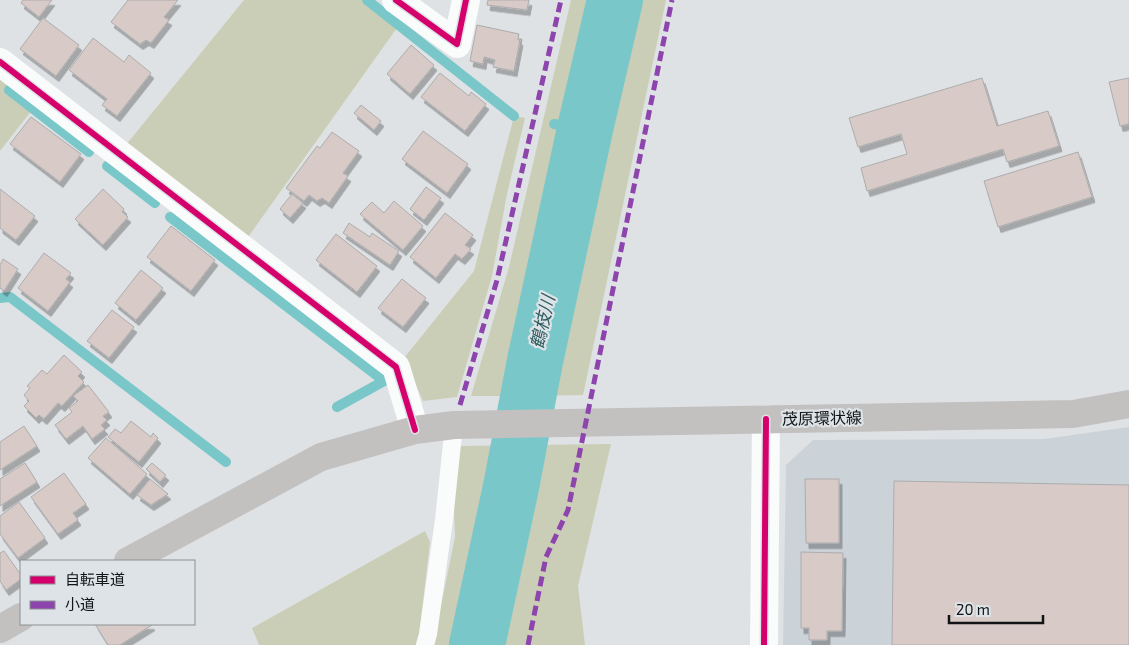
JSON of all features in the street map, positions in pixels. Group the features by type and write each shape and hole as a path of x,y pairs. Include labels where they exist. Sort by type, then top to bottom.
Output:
{"main road":[{"name":"茂原環状線","path":"130,560 321,457 415,430 454,425 1073,414 1129,404"},
{"path":"0,628 20,618"}],"street":[{"path":"396,0 457,44 466,0"},
{"path":"0,62 396,367 415,430"},
{"path":"764,645 766,419"}],"lane":[{"path":"426,645 444,520 454,425"}],"shaded area":[{"path":"1129,427 1129,645 783,645 786,465 813,440 1044,439"}],"green space":[{"path":"244,0 367,0 399,25 246,240 125,146"},
{"path":"571,0 605,0 516,396 471,396 509,267"},
{"path":"624,0 666,0 583,395 538,396"},
{"path":"0,77 36,105 0,151"},
{"path":"514,116 525,118 507,194 492,276 457,397 423,401 404,358 474,271"},
{"path":"611,444 578,586 585,645 433,645 455,537 453,481 460,446"},
{"path":"425,531 430,542 418,645 259,645 252,628"}],"building":[{"path":"23,0 52,0 39,17 21,3"},
{"path":"128,0 178,0 164,17 169,20 151,43 146,40 140,44 111,22"},
{"path":"488,0 529,0 527,10 487,5"},
{"path":"43,18 79,45 56,76 20,49"},
{"path":"477,25 519,34 518,40 520,40 514,71 493,67 495,60 484,57 483,64 470,61"},
{"path":"93,38 124,62 129,55 151,73 117,116 102,105 107,99 69,70"},
{"path":"411,45 434,65 410,94 387,74"},
{"path":"440,73 469,96 471,92 486,104 465,131 421,97"},
{"path":"982,78 997,126 1048,111 1059,146 1007,162 1003,149 867,191 861,168 907,154 901,134 858,147 849,118"},
{"path":"1129,78 1129,124 1120,126 1109,82"},
{"path":"361,105 381,121 374,130 354,113"},
{"path":"31,117 81,154 60,182 10,144"},
{"path":"423,131 468,164 447,193 402,159"},
{"path":"332,132 359,151 343,173 348,176 329,203 322,198 317,201 309,195 304,201 286,188 317,146 320,148"},
{"path":"1078,152 1092,197 998,227 984,181"},
{"path":"426,187 441,198 424,220 410,209"},
{"path":"0,189 35,216 16,240 0,228"},
{"path":"103,189 124,209 122,212 128,217 103,245 75,219"},
{"path":"292,194 303,203 290,218 280,209"},
{"path":"394,201 423,226 403,250 360,214 372,202 384,213"},
{"path":"445,213 473,235 465,245 471,249 462,259 455,254 436,278 410,257"},
{"path":"349,223 370,237 372,233 399,251 390,265 343,233"},
{"path":"171,226 215,260 191,291 147,257"},
{"path":"336,234 377,266 357,292 316,260"},
{"path":"44,253 71,273 66,279 70,282 48,311 18,288"},
{"path":"3,259 18,269 4,291 0,288 0,265"},
{"path":"141,270 163,288 136,320 115,303"},
{"path":"402,279 426,298 403,327 378,308"},
{"path":"112,310 134,327 109,358 87,341"},
{"path":"64,355 82,372 78,376 84,382 62,406 58,403 44,419 39,415 36,418 24,406 29,401 24,395 30,388 27,386 42,370 47,374"},
{"path":"88,385 109,412 103,416 107,420 101,425 105,429 92,439 83,426 66,439 55,425 72,412 69,408 78,401 73,396"},
{"path":"131,421 151,437 153,433 158,438 139,462 108,437 115,429 121,433"},
{"path":"24,426 37,446 0,470 0,442"},
{"path":"106,438 147,474 130,494 88,458"},
{"path":"25,463 37,482 0,506 0,479"},
{"path":"152,463 166,475 160,482 146,469"},
{"path":"64,473 86,504 73,513 78,520 58,534 31,497"},
{"path":"150,479 168,494 151,505 137,495"},
{"path":"805,479 839,479 839,543 806,543"},
{"path":"894,481 1129,485 1129,645 892,645"},
{"path":"19,502 45,538 18,558 0,534 0,516"},
{"path":"4,551 20,574 20,580 6,590 0,581 0,553"},
{"path":"801,552 843,553 842,631 827,631 827,640 809,640 809,628 801,628"},
{"path":"96,625 152,625 120,645 108,645"}],"waterway":[{"path":"367,0 514,116"},
{"name":"鶴枝川","path":"477,645 511,487 535,361 615,0"},
{"path":"9,90 89,152"},
{"path":"554,124 585,129"},
{"path":"107,166 155,203"},
{"path":"170,217 384,381 337,407"},
{"path":"0,298 10,297 226,462"}],"marked path":[{"path":"460,405 497,280 561,0"},
{"path":"528,645 546,557 568,510 672,0"}],"cycle path":[{"path":"396,0 457,44 466,0"},
{"path":"0,62 396,367 415,430"},
{"path":"764,645 766,419"}]}
